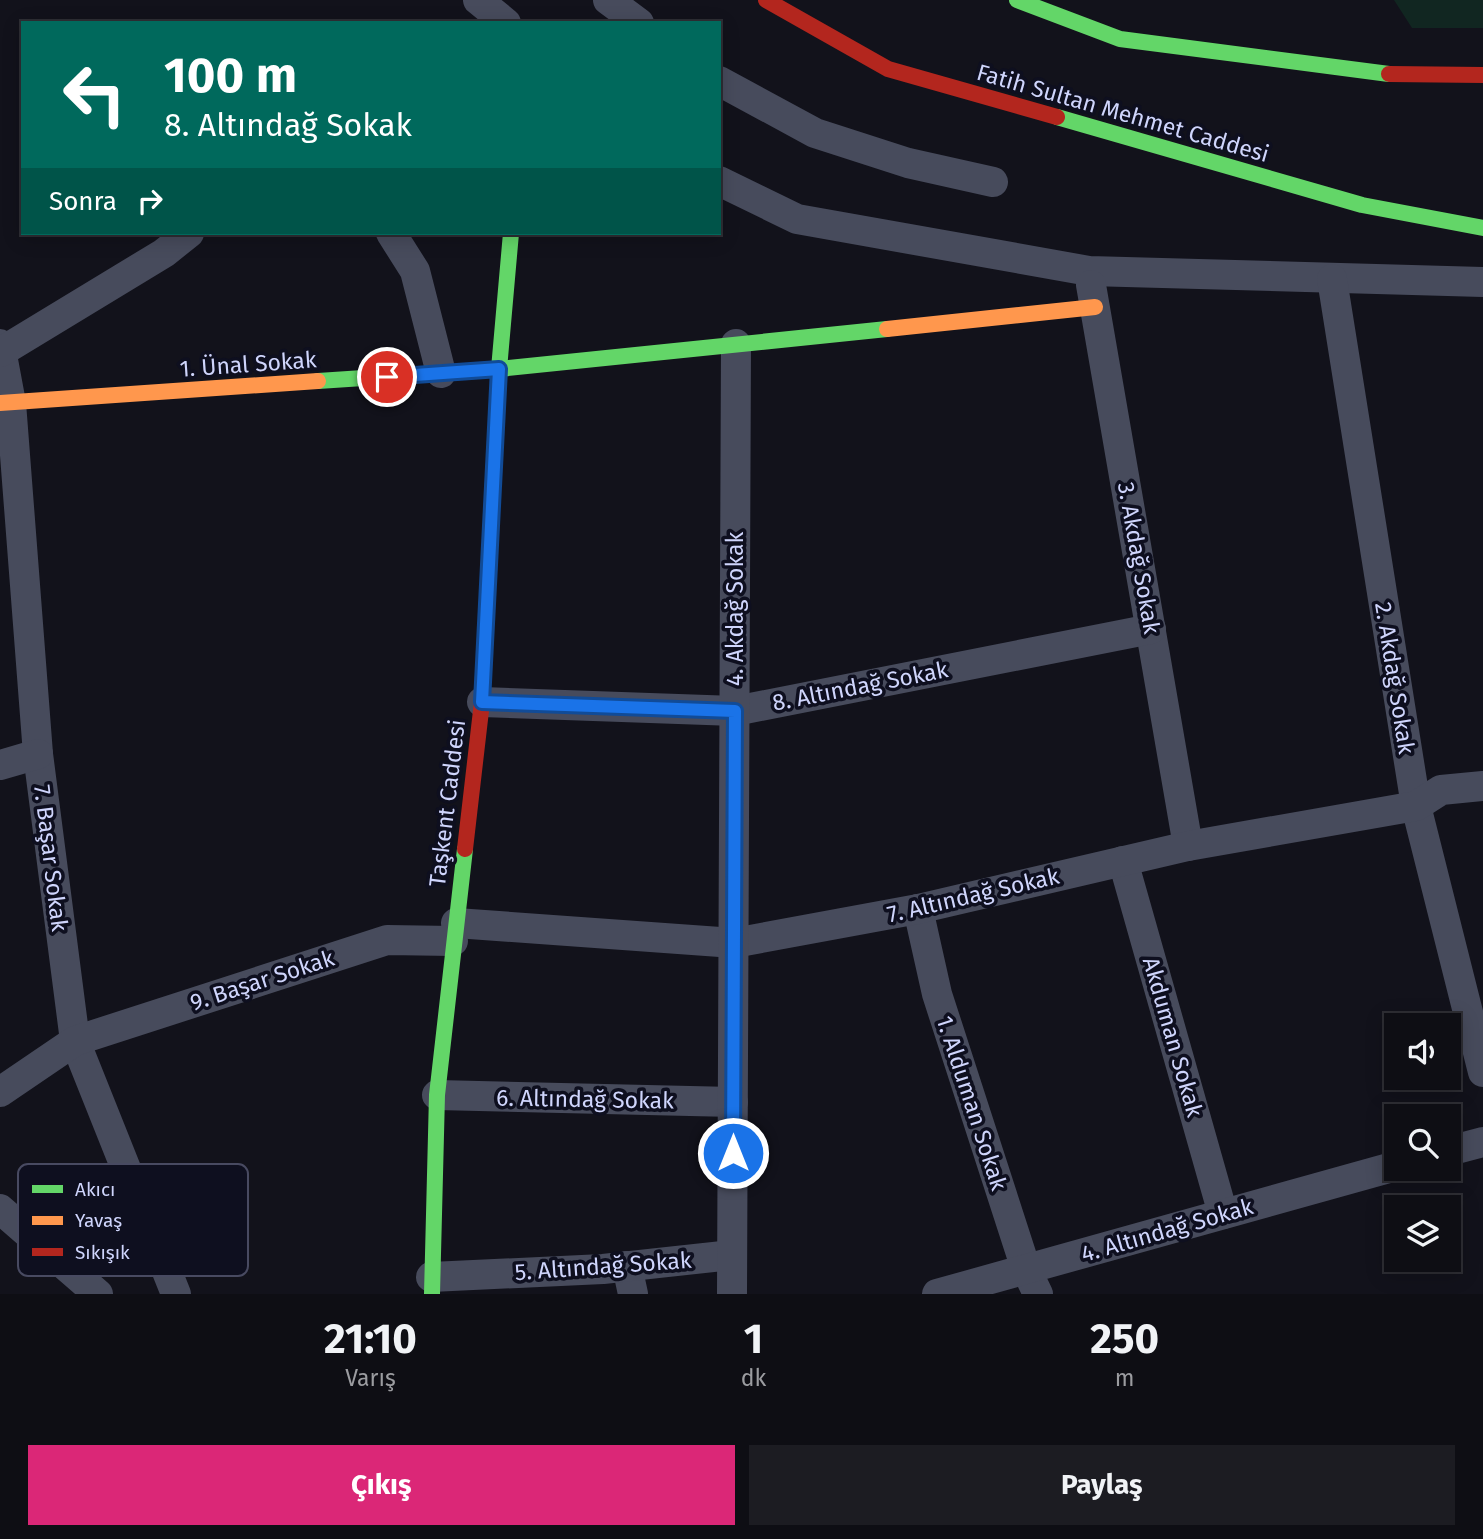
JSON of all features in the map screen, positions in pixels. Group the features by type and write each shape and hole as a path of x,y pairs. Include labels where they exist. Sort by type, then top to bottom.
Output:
{"street":[{"path":"478,0 504,21"},
{"path":"608,0 636,21"},
{"name":"Fatih Sultan Mehmet Caddesi","path":"766,0 888,69 1362,205 1483,228"},
{"path":"1017,0 1120,39 1401,75 1483,75"},
{"path":"721,82 815,133 908,163 993,182"},
{"path":"721,182 797,219 1089,271 1483,282"},
{"path":"1,348 164,254 187,235"},
{"path":"392,235 415,271 441,373"},
{"name":"Taşkent Caddesi","path":"431,1286 438,1095 454,932 482,702 499,369 511,235"},
{"name":"3. Akdağ Sokak","path":"1089,271 1188,846"},
{"name":"2. Akdağ Sokak","path":"1332,279 1416,806 1483,1072"},
{"name":"1. Ünal Sokak","path":"5,403 499,369 1095,307"},
{"name":"4. Akdağ Sokak","path":"732,1294 736,344"},
{"name":"7. Başar Sokak","path":"1,348 38,754 75,1041 124,1164"},
{"name":"8. Altındağ Sokak","path":"482,702 735,711 1151,629"},
{"path":"0,765 38,754"},
{"name":"7. Altındağ Sokak","path":"454,932 734,943 918,909 1188,846 1416,806 1441,790 1483,786"},
{"name":"Akduman Sokak","path":"1123,861 1223,1214"},
{"name":"1. Alduman Sokak","path":"918,909 937,994 1032,1282"},
{"name":"9. Başar Sokak","path":"0,1092 75,1041 387,940 454,932"},
{"name":"6. Altındağ Sokak","path":"438,1095 733,1102"},
{"path":"1461,1148 1483,1142"},
{"name":"4. Altındağ Sokak","path":"937,1294 1032,1282 1223,1214 1384,1169"},
{"path":"0,1209 18,1225"},
{"name":"5. Altındağ Sokak","path":"431,1286 630,1280 732,1255"},
{"path":"77,1276 98,1294"},
{"name":"7. Başar Sokak","path":"169,1276 176,1294"}],"green space":[{"path":"1394,0 1483,0 1483,28 1412,28"}],"traffic: fast":[{"path":"1017,0 1120,39 1389,74"},
{"path":"1057,117 1362,205 1483,228"},
{"path":"492,501 499,369 511,235"},
{"path":"318,381 499,369 887,329"},
{"path":"432,1294 437,1095 465,849"}],"traffic: slow":[{"path":"887,329 1095,307"},
{"path":"0,403 318,381"}],"traffic: jam":[{"path":"766,0 888,69 1057,117"},
{"path":"1389,74 1483,75"},
{"path":"465,849 482,702 492,501"}],"route":[{"path":"387,377 499,369 482,702 735,711 733,1153"}]}
